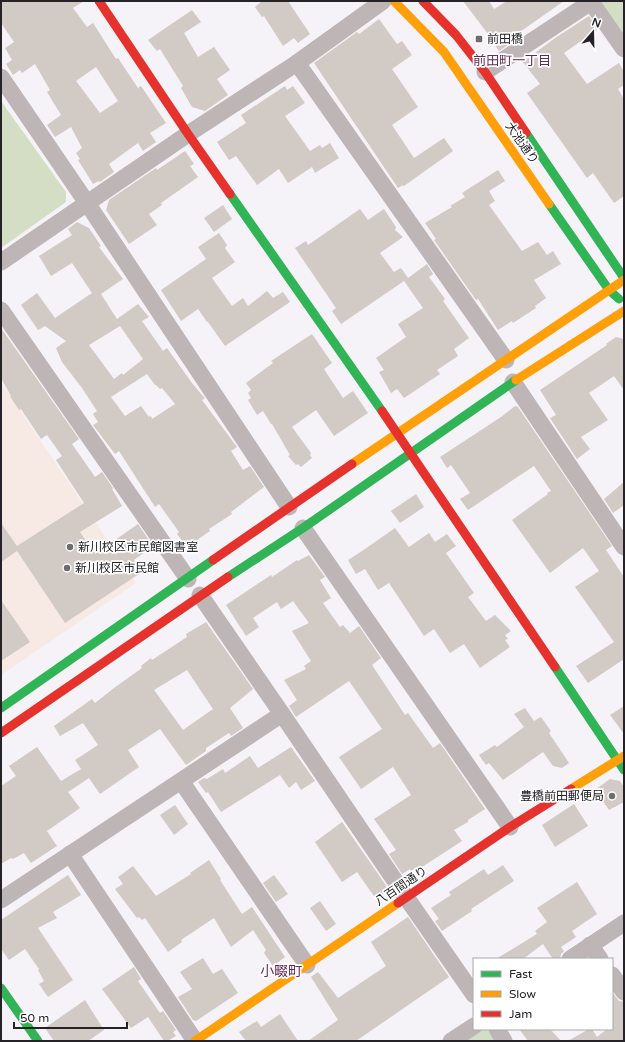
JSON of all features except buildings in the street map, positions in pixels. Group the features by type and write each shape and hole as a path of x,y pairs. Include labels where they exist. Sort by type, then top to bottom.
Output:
{"street":[{"path":"99,1 188,134 411,452 621,759 624,770"},
{"path":"1,262 188,134 298,63 383,1"},
{"name":"大池通り","path":"394,1 444,52 609,290 624,304"},
{"name":"大池通り","path":"422,1 456,35 485,72 624,279"},
{"path":"485,72 591,2 624,49"},
{"path":"298,63 506,360"},
{"path":"1,77 87,203 289,508"},
{"path":"1,708 289,508 624,279"},
{"path":"1,310 188,579"},
{"path":"1,733 200,595 303,528 513,382 624,311"},
{"path":"513,382 624,547"},
{"path":"303,528 510,827"},
{"path":"200,595 473,994"},
{"path":"1,900 282,714"},
{"name":"八百間通り","path":"195,1041 510,827 621,759"},
{"path":"181,781 307,965"},
{"path":"70,854 195,1041"},
{"path":"571,958 624,923"},
{"path":"590,945 599,958"},
{"path":"613,976 624,992"},
{"path":"1,988 38,1041"},
{"path":"451,1041 473,1027"},
{"path":"498,1030 504,1041"}],"shaded area":[{"path":"1,382 136,583 1,675"}],"green space":[{"path":"598,1 624,1 624,40"},
{"path":"1,101 66,192 66,202 1,248"},
{"path":"480,1030 485,1030 489,1031 496,1041 463,1041"}],"traffic: fast":[{"path":"526,133 624,278"},
{"path":"230,194 382,411"},
{"path":"549,204 609,290 619,299"},
{"path":"228,577 303,528 516,380"},
{"path":"1,708 213,560"},
{"path":"555,667 624,770"},
{"path":"1,988 38,1041"}],"traffic: slow":[{"path":"394,1 444,52 549,204"},
{"path":"352,464 624,280"},
{"path":"516,380 624,311"},
{"path":"571,789 624,756"},
{"path":"195,1041 398,903"}],"traffic: jam":[{"path":"99,1 230,194"},
{"path":"423,1 456,35 485,72 526,133"},
{"path":"382,411 555,667"},
{"path":"213,560 352,464"},
{"path":"1,733 228,577"},
{"path":"398,903 510,827 571,789"}],"place":[{"name":"前田橋","path":"479,39"},
{"name":"新川校区市民館図書室","path":"70,547"},
{"name":"新川校区市民館","path":"67,568"},
{"name":"豊橋前田郵便局","path":"612,796"}],"district":[{"name":"前田町一丁目","path":"512,61"},
{"name":"小畷町","path":"281,971"}]}
